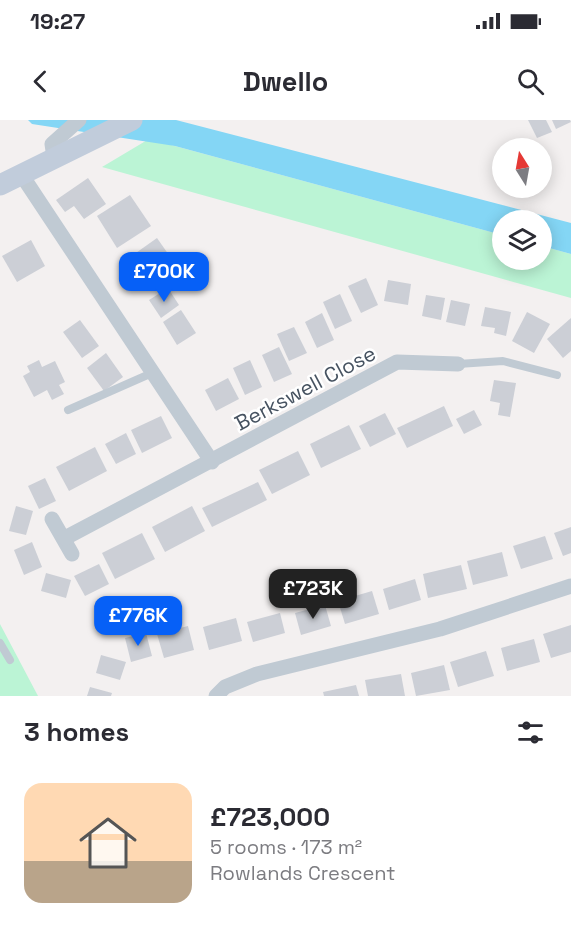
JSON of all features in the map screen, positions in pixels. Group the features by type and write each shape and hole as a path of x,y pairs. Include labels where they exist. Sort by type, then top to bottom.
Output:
{"street":[{"path":"0,186 132,120"},
{"path":"54,158 52,144 76,124"},
{"path":"21,174 212,462"},
{"name":"Berkswell Close","path":"64,538 212,462 397,362 458,364"},
{"path":"51,519 72,554"},
{"path":"216,696 225,687 257,674 440,629 571,586"}],"lane":[{"path":"458,364 503,361 557,375"},
{"path":"68,410 152,373"},
{"path":"0,643 10,660"}],"green space":[{"path":"149,139 492,232 492,270 552,270 552,249 571,254 571,298 102,167"},
{"path":"0,624 38,696 0,696"}],"water":[{"path":"28,120 176,120 521,210 492,210 492,232 175,146 32,124"},
{"path":"552,218 571,223 571,254 552,249"}],"building":[{"path":"528,120 546,120 552,132 537,138"},
{"path":"552,120 570,120 571,122 556,129"},
{"path":"88,178 106,204 84,219 74,206 65,212 56,200"},
{"path":"130,195 151,226 117,248 97,216"},
{"path":"157,238 178,268 146,290 126,260"},
{"path":"31,240 45,266 17,282 2,256"},
{"path":"366,278 378,305 361,313 348,286"},
{"path":"388,280 411,284 408,305 384,301"},
{"path":"168,288 179,305 161,318 149,300"},
{"path":"340,294 352,321 335,329 323,302"},
{"path":"426,295 445,298 441,320 422,316"},
{"path":"451,300 470,304 465,326 446,322"},
{"path":"485,307 511,312 506,336 494,333 495,328 481,326"},
{"path":"181,310 196,333 177,345 163,322"},
{"path":"527,312 550,324 534,353 512,341"},
{"path":"322,313 334,340 317,348 305,322"},
{"path":"571,318 571,351 563,358 547,339"},
{"path":"80,320 99,346 82,358 63,332"},
{"path":"294,327 307,353 289,361 277,334"},
{"path":"279,347 292,374 274,382 262,355"},
{"path":"106,353 123,377 104,391 87,368"},
{"path":"39,360 42,367 55,361 65,382 59,385 64,394 52,400 47,390 34,397 23,376 30,372 27,366"},
{"path":"250,360 262,387 245,395 233,368"},
{"path":"228,378 239,399 216,411 205,390"},
{"path":"494,380 516,383 510,417 498,415 500,403 490,401"},
{"path":"444,406 453,426 407,448 397,428"},
{"path":"474,410 482,425 464,434 456,419"},
{"path":"385,413 396,434 370,447 359,426"},
{"path":"161,416 172,438 142,453 131,430"},
{"path":"349,425 361,449 321,468 310,444"},
{"path":"126,433 136,454 116,464 105,444"},
{"path":"95,447 107,471 69,491 56,467"},
{"path":"298,451 310,475 272,494 259,470"},
{"path":"45,478 56,501 39,509 28,486"},
{"path":"258,482 267,500 212,527 202,508"},
{"path":"16,506 33,511 26,535 9,531"},
{"path":"192,506 205,531 165,552 152,527"},
{"path":"571,527 571,553 563,556 554,533"},
{"path":"142,533 155,559 115,579 102,553"},
{"path":"545,536 553,559 521,569 513,546"},
{"path":"32,542 42,567 24,575 14,550"},
{"path":"502,552 508,576 473,585 467,561"},
{"path":"99,564 109,584 85,596 74,576"},
{"path":"461,565 467,589 428,598 423,574"},
{"path":"46,573 71,580 66,598 41,591"},
{"path":"415,579 421,600 389,610 383,589"},
{"path":"372,591 379,614 345,624 338,601"},
{"path":"325,605 331,626 301,635 295,613"},
{"path":"280,613 285,633 253,642 247,622"},
{"path":"236,618 242,641 209,650 203,627"},
{"path":"571,625 571,652 551,658 543,634"},
{"path":"188,626 194,650 164,658 157,634"},
{"path":"146,633 152,656 131,662 125,638"},
{"path":"534,639 540,662 507,671 501,648"},
{"path":"486,651 494,676 458,687 450,662"},
{"path":"101,655 126,662 120,680 96,673"},
{"path":"444,665 450,690 416,696 411,673"},
{"path":"401,674 405,696 368,696 365,680"},
{"path":"356,685 359,696 324,696 323,692"},
{"path":"90,687 112,693 111,696 87,696"}]}
